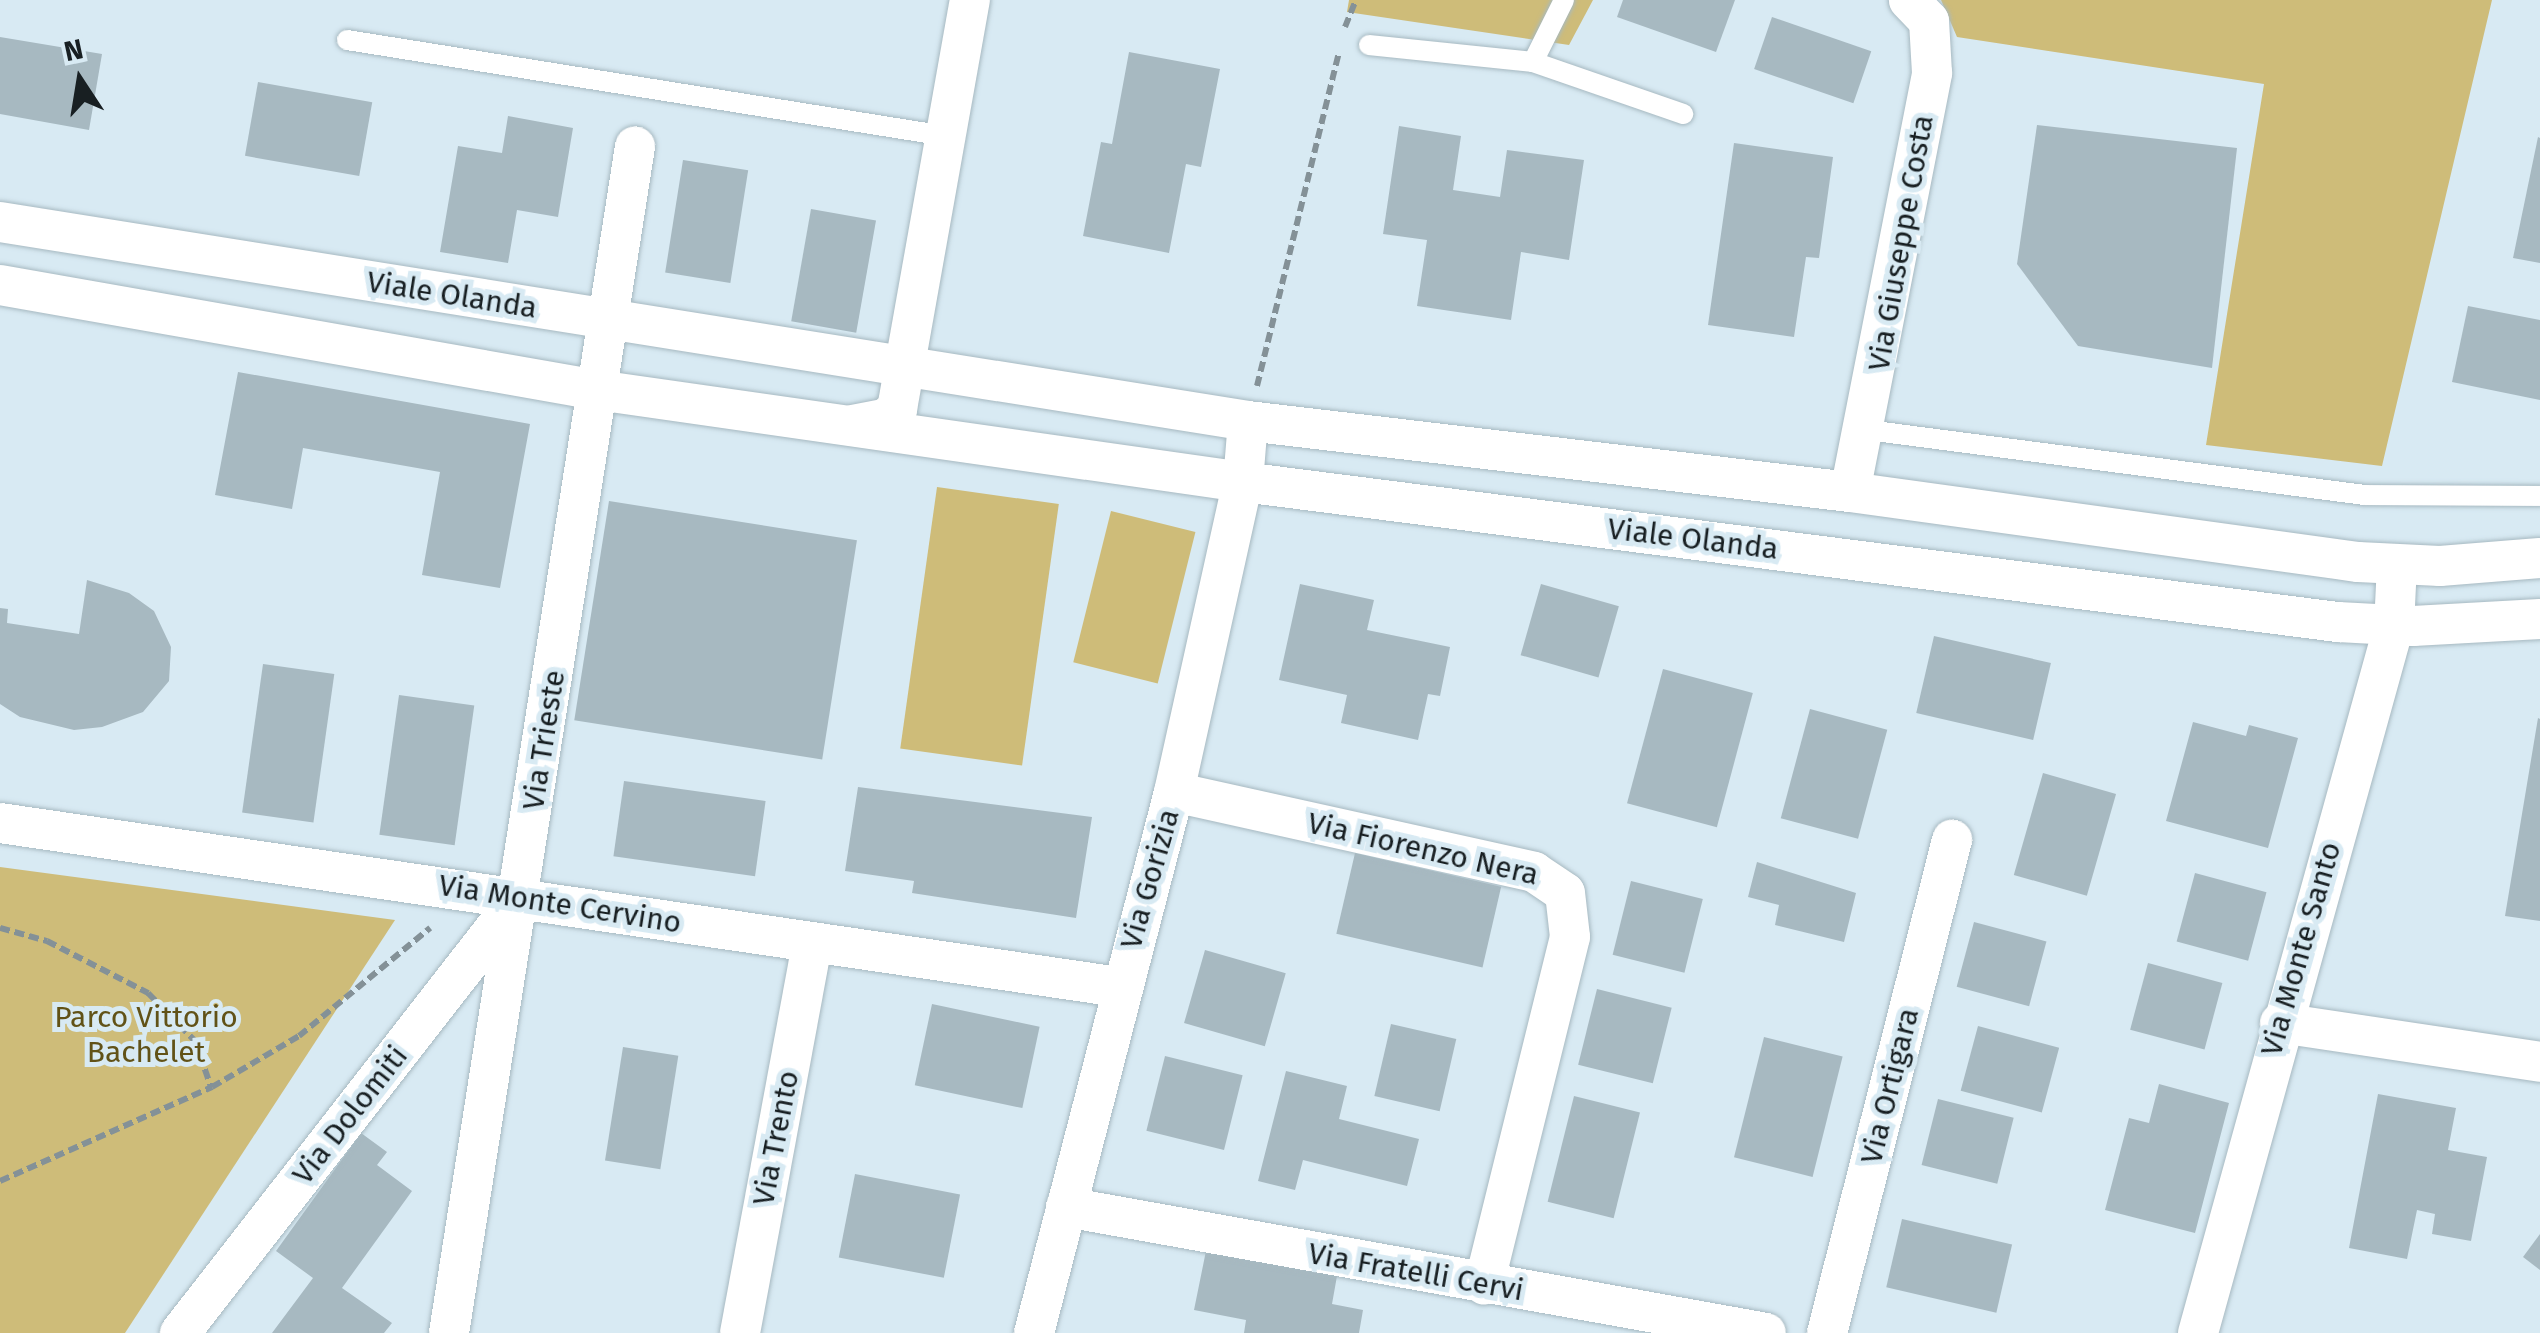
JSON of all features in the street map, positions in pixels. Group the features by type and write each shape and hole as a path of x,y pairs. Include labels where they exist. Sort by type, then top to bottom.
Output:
{"street":[{"path":"904,368 970,0"},
{"name":"Via Giuseppe Costa","path":"1850,492 1867,430 1932,73 1929,21 1909,0"},
{"name":"Via Trieste","path":"449,1333 521,896 635,146"},
{"name":"Viale Olanda","path":"0,222 1248,421 1850,492 2398,565 2540,558"},
{"name":"Viale Olanda","path":"0,284 597,390 1243,482 2394,626 2540,619"},
{"name":"Viale Olanda","path":"849,426 892,415 904,368"},
{"name":"Via Gorizia","path":"1034,1333 1120,987 1174,792 1243,482 1248,421"},
{"name":"Via Monte Santo","path":"2198,1333 2280,1023 2394,626 2398,565"},
{"name":"Via Fiorenzo Nera","path":"1174,792 1534,872 1565,893 1570,937 1484,1285"},
{"name":"Via Monte Cervino","path":"0,823 521,896 812,944 1120,987"},
{"name":"Via Ortigara","path":"1827,1333 1952,840"},
{"name":"Via Dolomiti","path":"180,1333 521,896"},
{"name":"Via Trento","path":"740,1333 812,944"},
{"path":"2280,1023 2540,1062"},
{"name":"Via Fratelli Cervi","path":"1066,1207 1766,1333"}],"lane":[{"path":"1534,62 1564,0"},
{"path":"348,40 946,136"},
{"path":"1369,44 1534,62 1683,114"},
{"path":"1867,430 2336,492 2540,496"}],"path":[{"path":"1248,421 1356,0"},
{"path":"0,1181 212,1088 299,1036 435,924"},
{"path":"0,928 47,941 148,994 195,1041 212,1088"}],"green space":[{"path":"1349,0 1593,0 1569,45 1347,12"},
{"path":"1941,0 2492,0 2382,466 2206,445 2264,84 1957,37"},
{"path":"937,487 1059,504 1022,766 900,748"},
{"path":"1111,511 1195,532 1158,683 1073,662"},
{"name":"Parco Vittorio Bachelet","path":"0,867 395,920 125,1333 0,1333"}],"building":[{"path":"1623,0 1735,0 1716,52 1617,17"},
{"path":"1772,17 1871,51 1853,103 1754,69"},
{"path":"0,37 102,54 89,130 0,114"},
{"path":"1129,52 1220,69 1201,167 1186,164 1169,253 1083,236 1101,142 1112,144"},
{"path":"258,82 372,102 359,176 245,156"},
{"path":"508,116 573,128 558,217 517,210 508,263 440,252 458,146 502,153"},
{"path":"2037,125 2237,148 2212,368 2078,346 2017,264"},
{"path":"1399,126 1461,136 1453,190 1500,197 1507,150 1584,160 1569,260 1521,252 1511,320 1417,306 1427,240 1383,234"},
{"path":"2540,138 2540,263 2513,258"},
{"path":"1734,143 1833,157 1819,258 1806,257 1794,337 1708,325"},
{"path":"683,160 748,170 730,283 665,273"},
{"path":"811,209 876,220 856,333 791,321"},
{"path":"2468,306 2540,320 2540,400 2452,382"},
{"path":"238,372 530,424 500,588 422,575 440,472 303,448 292,509 215,495"},
{"path":"609,501 857,540 822,760 574,720"},
{"path":"87,580 129,593 154,611 171,647 169,681 143,712 102,727 74,730 20,717 0,704 0,608 8,609 7,623 79,634"},
{"path":"1300,584 1374,600 1367,630 1450,647 1440,696 1428,694 1418,740 1341,723 1347,695 1279,680"},
{"path":"1541,584 1619,606 1598,677 1521,655"},
{"path":"1934,636 2051,663 2033,740 1916,713"},
{"path":"263,664 334,674 313,823 242,813"},
{"path":"1663,669 1753,693 1717,827 1627,803"},
{"path":"399,695 474,706 455,845 379,835"},
{"path":"1810,709 1887,730 1858,839 1781,818"},
{"path":"2540,719 2540,921 2505,916"},
{"path":"2193,722 2246,736 2249,725 2298,738 2268,848 2166,821"},
{"path":"2043,773 2116,794 2087,896 2014,875"},
{"path":"624,781 766,801 755,876 613,856"},
{"path":"858,787 1092,817 1076,918 912,893 914,881 845,871"},
{"path":"1355,853 1501,887 1482,968 1336,934"},
{"path":"1757,862 1856,893 1844,942 1775,925 1779,905 1748,897"},
{"path":"2195,873 2266,892 2248,961 2177,942"},
{"path":"1631,881 1703,899 1684,973 1613,955"},
{"path":"1974,922 2046,941 2029,1006 1957,987"},
{"path":"1205,950 1286,973 1265,1046 1184,1023"},
{"path":"2148,963 2222,983 2205,1050 2130,1030"},
{"path":"1597,989 1672,1008 1653,1083 1578,1065"},
{"path":"932,1004 1040,1027 1022,1108 915,1085"},
{"path":"1391,1024 1456,1039 1440,1111 1374,1096"},
{"path":"1978,1026 2059,1048 2042,1112 1961,1091"},
{"path":"1764,1037 1843,1057 1813,1177 1734,1157"},
{"path":"623,1047 678,1056 660,1169 605,1161"},
{"path":"1165,1056 1243,1075 1224,1150 1146,1131"},
{"path":"1286,1071 1347,1086 1339,1119 1419,1139 1407,1186 1303,1160 1295,1190 1258,1181"},
{"path":"2159,1084 2229,1103 2195,1233 2105,1210 2129,1118 2149,1123"},
{"path":"2378,1094 2456,1108 2448,1150 2487,1157 2471,1241 2432,1234 2435,1214 2417,1210 2407,1259 2349,1248"},
{"path":"1574,1096 1640,1112 1614,1218 1548,1202"},
{"path":"1938,1099 2014,1118 1997,1184 1922,1165"},
{"path":"361,1133 387,1152 377,1165 412,1191 342,1288 392,1323 384,1333 272,1333 313,1278 276,1251"},
{"path":"855,1174 960,1194 944,1278 839,1257"},
{"path":"1902,1219 2012,1244 1996,1313 1886,1287"},
{"path":"2540,1234 2540,1270 2523,1257"},
{"path":"1208,1241 1337,1276 1332,1304 1363,1310 1359,1333 1244,1333 1246,1320 1194,1310"}]}
